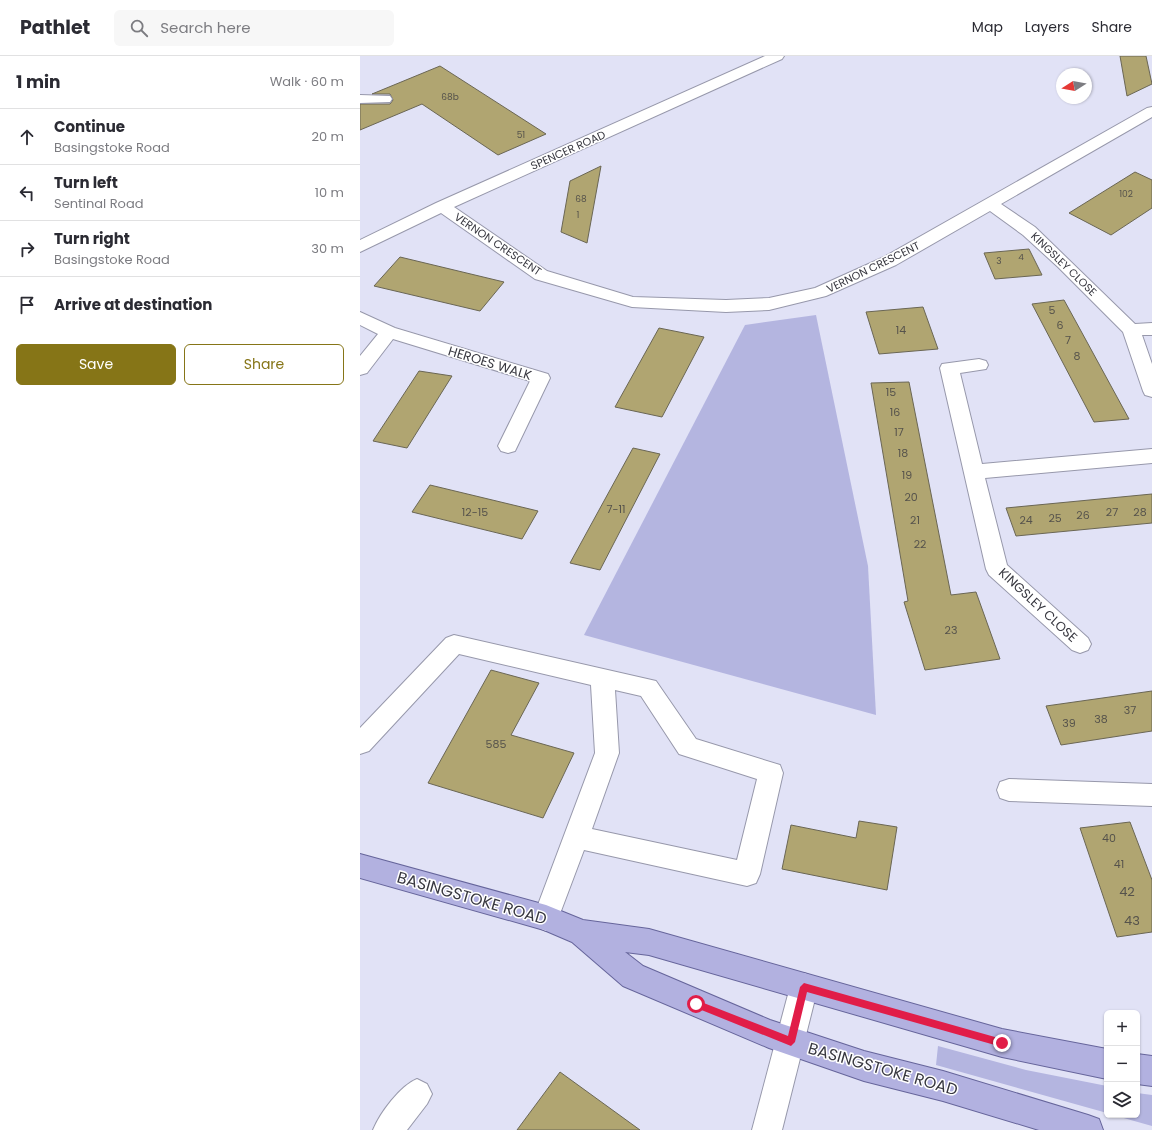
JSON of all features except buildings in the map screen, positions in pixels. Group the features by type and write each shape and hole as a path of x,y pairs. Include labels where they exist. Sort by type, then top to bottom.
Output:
{"main road":[{"name":"BASINGSTOKE ROAD","path":"360,866 546,918 582,932 649,942 1002,1043 1104,1063"},
{"name":"BASINGSTOKE ROAD","path":"582,932 633,976 791,1042 864,1066 943,1086 1088,1130"},
{"path":"1140,1069 1152,1071"}],"street":[{"name":"SPENCER ROAD","path":"360,247 442,206 777,56"},
{"path":"360,99 385,99"},
{"name":"VERNON CRESCENT","path":"442,206 541,275 632,302 726,306 769,304 820,292 890,261 1152,111"},
{"name":"KINGSLEY CLOSE","path":"991,204 1030,231 1064,262 1131,330 1152,391"},
{"name":"HEROES WALK","path":"360,318 388,332 542,378 508,446"},
{"path":"1131,330 1152,329"},
{"path":"360,369 388,332"},
{"name":"KINGSLEY CLOSE","path":"979,365 949,368 997,569 1080,644"},
{"path":"974,472 1152,456"},
{"path":"360,744 454,644 648,688 688,747 771,773 747,874 577,837"},
{"path":"546,918 607,753 602,678"},
{"path":"1009,790 1152,796"},
{"path":"767,1130 804,987"},
{"path":"388,1130 417,1094"}],"shaded area":[{"path":"816,315 868,566 876,715 584,635 745,325"},
{"path":"938,1046 1026,1070 1104,1085 1104,1112 936,1065"},
{"path":"1140,1093 1152,1095 1152,1126 1124,1118 1140,1118"}],"route":[{"path":"696,1004 791,1042 804,987 1002,1043"}]}
